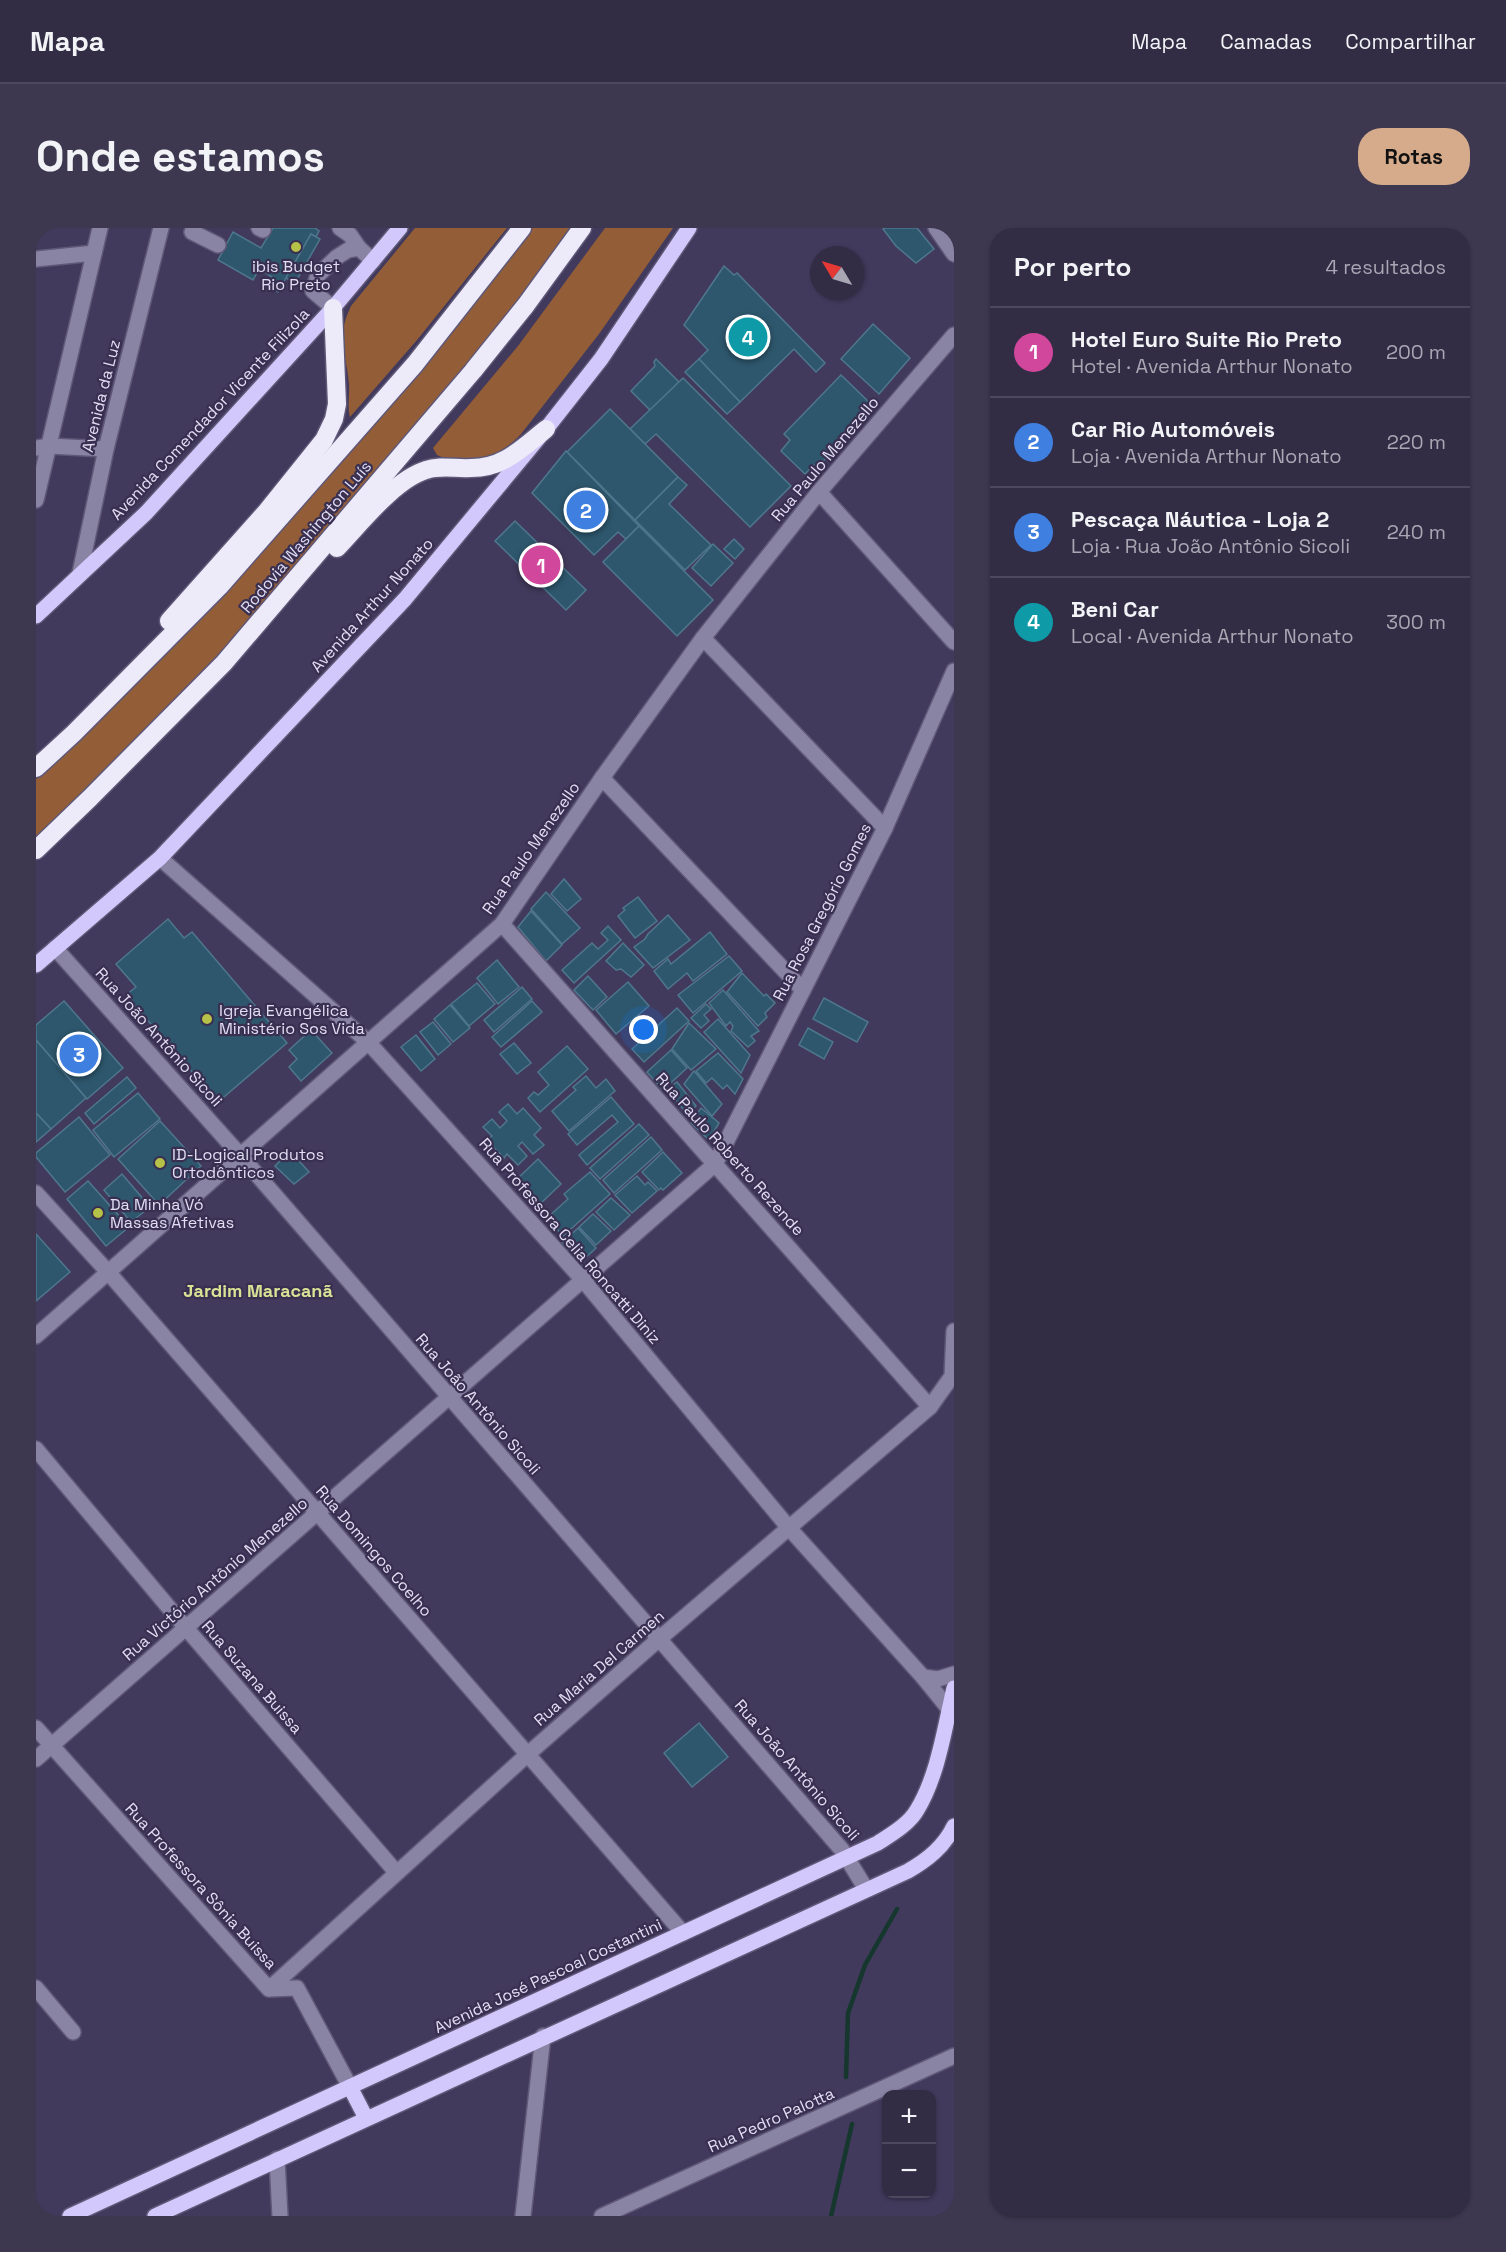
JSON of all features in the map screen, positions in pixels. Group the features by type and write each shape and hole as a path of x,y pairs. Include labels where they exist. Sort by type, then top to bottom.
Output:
{"highway":[{"name":"Rodovia Washington Luís","path":"36,768 74,733 219,587 415,364 522,228"},
{"name":"Rodovia Washington Luís","path":"36,850 224,663 473,371 526,305 582,228"},
{"path":"74,733 149,643 267,512 324,440 334,419 337,404 333,308"},
{"path":"224,663 394,489 411,476 427,469 440,467 493,466 509,459 546,429"}],"main road":[{"name":"Avenida Comendador Vicente Filizola","path":"36,616 146,513 333,308 400,228"},
{"name":"Avenida Arthur Nonato","path":"36,965 160,858 405,599 546,429 600,359 689,228"},
{"name":"Avenida José Pascoal Costantini","path":"70,2216 878,1843 898,1829 917,1811 931,1779 954,1688"},
{"path":"155,2216 927,1860 949,1836 954,1826"},
{"path":"351,2087 366,2118"}],"street":[{"path":"36,500 42,447 100,228"},
{"name":"Avenida da Luz","path":"80,573 106,449 162,228"},
{"path":"194,228 192,232 218,246"},
{"path":"340,228 350,235 359,248 373,261"},
{"path":"936,228 954,254"},
{"path":"333,308 313,291 318,275 348,250 359,248"},
{"path":"36,259 94,253"},
{"name":"Rua Paulo Menezello","path":"36,1336 502,924 602,778 703,638 819,492 954,335"},
{"path":"42,447 106,449"},
{"path":"819,492 954,642"},
{"path":"703,638 885,828"},
{"name":"Rua Rosa Gregório Gomes","path":"715,1164 885,828 954,671"},
{"path":"602,778 803,990"},
{"name":"Rua Professora Celia Roncatti Diniz","path":"160,858 368,1042 583,1280 789,1528 949,1709"},
{"name":"Rua Paulo Roberto Rezende","path":"502,924 930,1407"},
{"name":"Rua João Antônio Sicoli","path":"55,948 240,1155 848,1857 866,1889"},
{"name":"Rua Victório Antônio Menezello","path":"36,1759 715,1164"},
{"name":"Rua Domingos Coelho","path":"36,1193 108,1272 683,1933"},
{"name":"Rua Maria Del Carmen","path":"269,1989 528,1754 930,1407 952,1376 954,1331"},
{"name":"Rua Suzana Buissa","path":"36,1449 396,1872"},
{"path":"923,1677 938,1679 954,1674"},
{"name":"Rua Professora Sônia Buissa","path":"36,1728 269,1989 297,1988 351,2087"},
{"path":"36,1988 73,2032"},
{"path":"523,2216 543,2036"},
{"name":"Rua Pedro Palotta","path":"603,2216 954,2056"},
{"path":"277,2159 280,2216"}],"shaded area":[{"path":"415,228 507,228 417,340 350,417 349,384 343,345 346,318 351,306"},
{"path":"532,228 571,228 474,358 218,656 36,840 36,779 114,705 365,432 449,337"},
{"path":"605,228 673,228 599,334 521,434 503,450 482,459 460,461 437,455 433,448 518,346"}],"building":[{"path":"273,228 315,228 319,231 316,237 311,234 278,292 267,286 272,277 259,269 253,280 218,260 233,232 261,248"},
{"path":"917,228 934,249 916,263 896,246 883,229"},
{"path":"311,234 320,239 295,283 286,278"},
{"path":"724,266 734,275 737,273 825,363 816,372 794,349 740,402 699,359 708,350 684,325"},
{"path":"873,324 910,358 879,394 841,359"},
{"path":"656,359 679,382 651,411 631,391 655,366"},
{"path":"699,359 740,402 727,414 685,372"},
{"path":"841,375 872,405 835,444 837,446 817,468 814,465 805,474 781,451 790,440 784,434"},
{"path":"683,378 791,486 750,527 656,434 645,444 630,429"},
{"path":"610,409 678,477 635,520 567,452"},
{"path":"566,451 639,526 626,539 618,532 594,555 532,493"},
{"path":"678,477 687,485 669,504 711,545 685,570 635,520"},
{"path":"515,521 586,590 566,610 495,541"},
{"path":"639,526 713,600 677,636 603,562"},
{"path":"734,539 744,549 735,559 724,549"},
{"path":"713,544 733,563 711,586 692,568"},
{"path":"564,879 581,899 567,911 551,894"},
{"path":"546,892 580,928 562,944 531,909"},
{"path":"638,897 657,921 635,938 618,916 625,910 623,908"},
{"path":"531,911 562,945 546,961 518,927"},
{"path":"668,915 690,940 653,968 634,947"},
{"name":"Igreja Evangélica Ministério Sos Vida","path":"168,919 184,938 192,932 287,1043 218,1102 126,995 136,987 116,964"},
{"path":"608,926 621,940 574,983 562,970 592,943 598,949 608,940 601,933"},
{"path":"710,932 727,954 693,981 687,973 668,989 654,971 668,959 671,964"},
{"path":"623,943 644,965 631,977 621,969 616,970 606,961"},
{"path":"729,956 742,971 693,1013 678,995"},
{"path":"497,960 519,987 498,1004 477,978"},
{"path":"742,973 764,996 766,994 775,1003 765,1013 767,1017 758,1026 727,992"},
{"path":"588,976 607,997 593,1010 574,990"},
{"path":"628,982 649,1006 616,1034 596,1010"},
{"path":"477,983 495,1004 469,1026 451,1004"},
{"path":"522,987 532,999 494,1032 484,1020"},
{"path":"723,990 759,1031 751,1036 755,1041 748,1047 731,1031 733,1026 730,1022 726,1026 709,1003"},
{"path":"824,998 868,1022 857,1042 813,1019"},
{"path":"64,1001 123,1068 87,1099 36,1040 36,1025"},
{"path":"532,1001 542,1012 501,1047 492,1037"},
{"path":"706,1004 711,1009 704,1015 709,1021 701,1028 691,1018"},
{"path":"450,1005 470,1028 453,1042 434,1019"},
{"path":"677,1008 689,1021 644,1062 632,1049"},
{"path":"718,1019 750,1055 741,1073 704,1032"},
{"path":"433,1022 451,1044 438,1055 420,1032"},
{"path":"689,1023 716,1049 691,1070 672,1049"},
{"path":"808,1028 833,1042 824,1059 799,1045"},
{"path":"311,1030 332,1053 301,1081 289,1067 297,1059 289,1050"},
{"path":"416,1035 435,1059 421,1071 401,1047"},
{"path":"36,1040 86,1098 51,1129 36,1113"},
{"path":"514,1043 531,1063 517,1074 500,1054"},
{"path":"567,1046 588,1069 540,1112 528,1098 534,1092 538,1095 549,1085 538,1072"},
{"path":"671,1050 687,1068 663,1090 647,1072"},
{"path":"718,1053 743,1079 735,1094 727,1085 723,1089 712,1078 706,1083 696,1071"},
{"path":"694,1071 722,1104 712,1116 684,1084"},
{"path":"586,1076 596,1088 606,1079 615,1091 569,1131 552,1111 576,1090 573,1087"},
{"path":"127,1077 136,1088 94,1124 85,1113"},
{"path":"677,1082 696,1106 687,1114 667,1089"},
{"path":"138,1093 160,1119 114,1157 93,1130"},
{"path":"611,1097 634,1124 587,1165 579,1155 618,1122 612,1115 577,1145 568,1134"},
{"path":"508,1104 517,1114 523,1108 541,1128 534,1135 544,1145 533,1154 522,1142 518,1146 527,1156 518,1165 507,1154 504,1158 487,1140 492,1136 483,1127 492,1119 500,1128 507,1121 499,1112"},
{"path":"701,1108 719,1123 709,1140 691,1123"},
{"path":"36,1113 51,1129 36,1142"},
{"path":"79,1117 110,1155 65,1192 36,1157 36,1153"},
{"name":"ID-Logical Produtos Ortodônticos","path":"160,1121 201,1166 159,1205 118,1159"},
{"path":"639,1124 649,1135 600,1179 590,1168"},
{"path":"651,1137 662,1150 614,1193 603,1180"},
{"path":"290,1151 309,1172 294,1184 275,1166"},
{"path":"663,1152 682,1173 663,1190 661,1188 659,1190 642,1172"},
{"path":"538,1159 561,1184 539,1205 516,1180"},
{"path":"590,1172 610,1194 563,1236 547,1218 568,1199 564,1194"},
{"path":"122,1174 150,1207 131,1222 104,1190"},
{"path":"637,1176 645,1185 648,1182 657,1191 632,1213 615,1195"},
{"name":"Da Minha Vó Massas Afetivas","path":"88,1181 129,1227 106,1246 67,1199"},
{"path":"611,1198 630,1215 614,1230 596,1212"},
{"path":"593,1214 611,1231 596,1245 579,1227"},
{"path":"578,1228 596,1248 578,1265 560,1245"},
{"path":"36,1234 70,1272 36,1301"},
{"path":"699,1723 728,1757 692,1787 664,1753"}],"waterway":[{"path":"846,2077 848,2013 865,1965 897,1909"},
{"path":"831,2216 852,2124"}],"place":[{"name":"ibis Budget Rio Preto","path":"296,247"},
{"name":"Beni Car","path":"748,337"},
{"name":"Car Rio Automóveis","path":"586,510"},
{"name":"Hotel Euro Suite Rio Preto","path":"541,565"},
{"name":"Igreja Evangélica Ministério Sos Vida","path":"207,1019"},
{"name":"Pescaça Náutica - Loja 2","path":"79,1054"},
{"name":"ID-Logical Produtos Ortodônticos","path":"160,1163"},
{"name":"Da Minha Vó Massas Afetivas","path":"98,1213"}],"district":[{"name":"Jardim Maracanã","path":"258,1290"}]}
